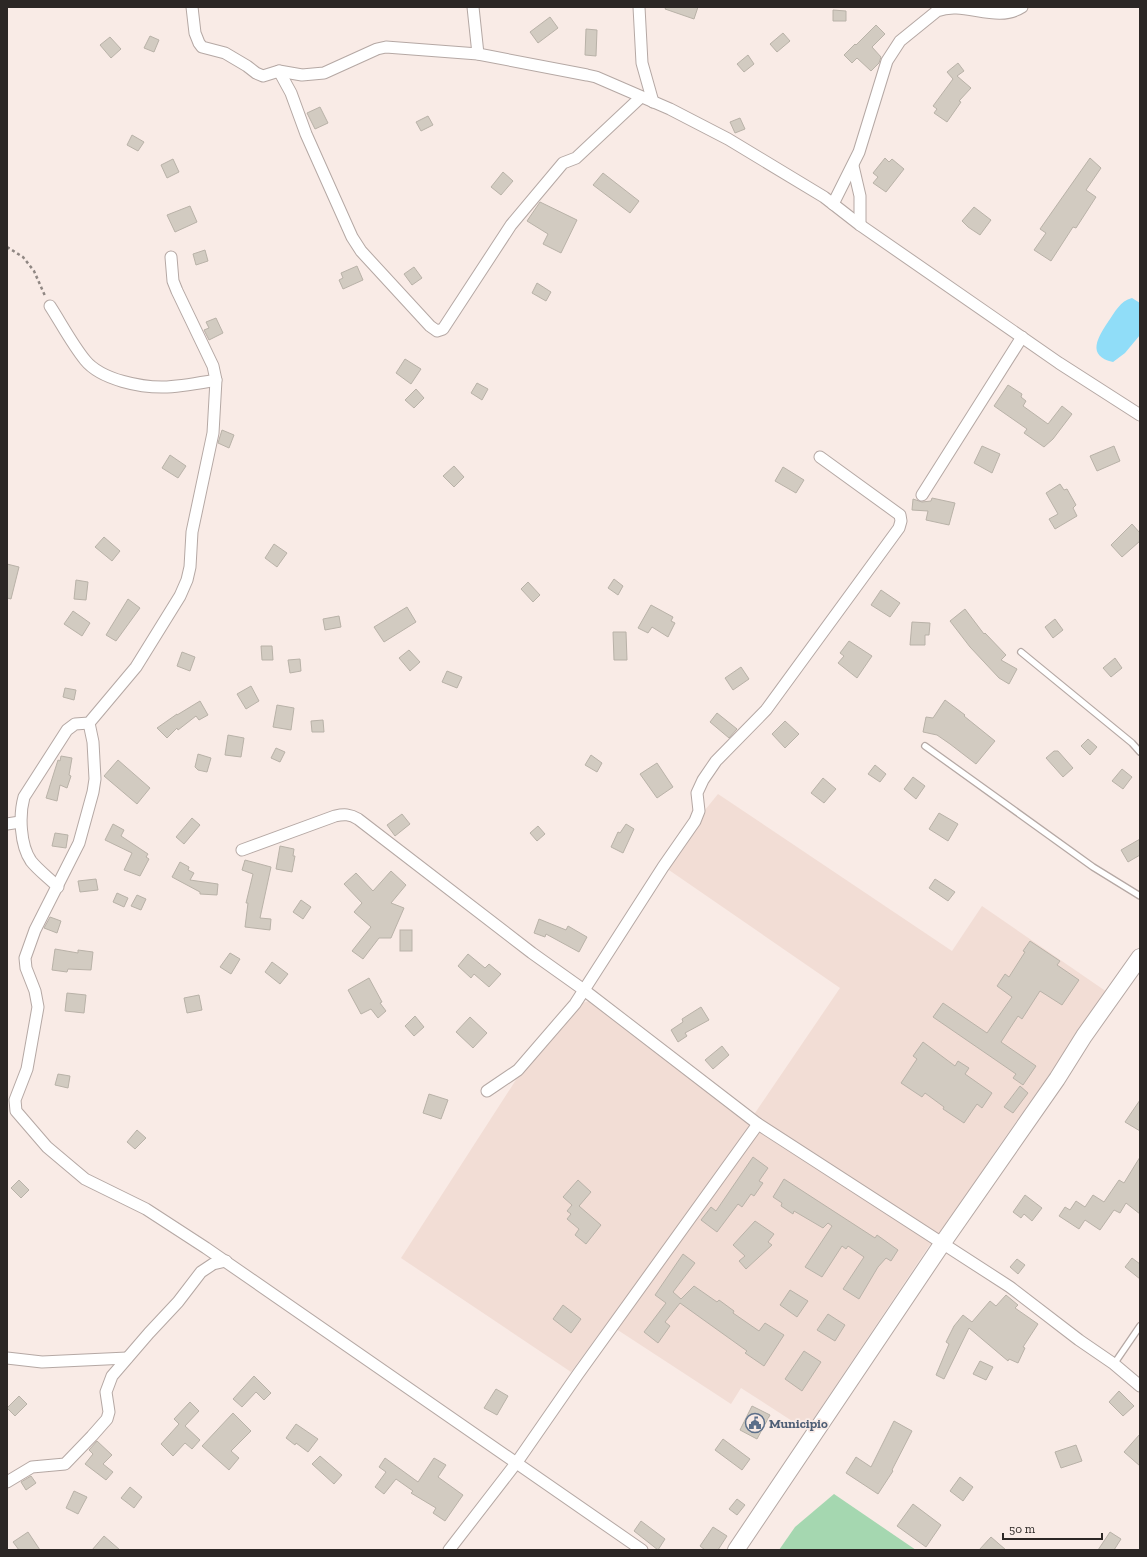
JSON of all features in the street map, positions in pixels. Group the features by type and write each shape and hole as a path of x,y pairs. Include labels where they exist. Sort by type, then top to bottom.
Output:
{"main road":[{"path":"736,1550 942,1244 1057,1079 1084,1036 1140,957"}],"street":[{"path":"192,7 195,33 202,47 225,53 263,76 279,71 302,75 324,73 377,49 386,47 478,54 596,77 653,102 728,139 824,197 860,225 1022,337 1140,415"},
{"path":"473,7 478,54"},
{"path":"639,7 642,63 653,102"},
{"path":"833,204 863,144 887,61 900,41 937,11 942,9 950,8 990,13 1016,11 1022,7"},
{"path":"279,71 290,93 306,134 352,237 361,251 430,326 437,331 443,329 510,225 563,163 576,158 641,97"},
{"path":"853,166 860,196 860,225"},
{"path":"58,887 31,860 23,841 20,822 21,807 24,798 67,730 75,724 89,723 136,666 180,596 187,580 190,567 192,532 213,433 216,380 213,366 176,291 173,281 171,257"},
{"path":"50,306 85,360 101,373 118,380 145,386 167,387 216,380"},
{"path":"922,495 1022,337"},
{"path":"487,1091 518,1070 575,1004 663,867 695,821 699,811 697,793 703,780 716,761 766,710 899,528 901,521 900,515 820,457"},
{"path":"89,723 93,742 93,792 79,843 35,930 25,958 26,968 35,991 38,1007 27,1069 14,1100 16,1111 47,1147 85,1179 146,1209 226,1261 642,1550"},
{"path":"242,850 335,816 342,814 352,816 475,908 538,958 584,990 758,1124 1010,1287 1079,1340 1114,1364 1140,1386"},
{"path":"7,824 20,822"},
{"path":"449,1550 517,1462 578,1374 758,1124"},
{"path":"7,1482 32,1467 65,1464 108,1418 109,1412 106,1392 112,1376 178,1302 200,1272 213,1264 226,1261"},
{"path":"7,1358 42,1362 127,1358"}],"lane":[{"path":"1021,652 1132,743 1140,752"},
{"path":"925,746 1087,862 1140,896"},
{"path":"1114,1364 1140,1326"}],"path":[{"path":"7,247 23,257 34,271 50,306"}],"shaded area":[{"path":"718,794 952,951 982,906 1107,992 997,1149 944,1231 929,1246 806,1430 741,1388 731,1404 607,1323 571,1372 401,1258 521,1072 578,1004 593,1000 753,1116 840,988 666,868 696,821"}],"green space":[{"path":"834,1494 916,1550 779,1550 795,1527"}],"water":[{"path":"1132,298 1140,303 1140,335 1125,353 1113,362 1099,355 1097,351 1098,340 1118,307 1128,299"}],"building":[{"path":"666,7 698,7 694,19 665,9"},
{"path":"833,10 846,11 846,21 833,21"},
{"path":"550,17 558,28 538,43 530,32"},
{"path":"876,25 885,34 872,47 881,57 879,63 871,71 857,58 852,63 844,55"},
{"path":"586,29 597,30 596,56 585,55"},
{"path":"783,33 790,41 777,52 770,44"},
{"path":"150,36 159,40 154,52 144,48"},
{"path":"110,37 121,49 111,58 100,45"},
{"path":"748,55 754,64 744,72 737,64"},
{"path":"958,63 964,71 957,76 971,88 959,101 961,102 947,122 934,113 937,109 933,106 953,79 947,72"},
{"path":"320,107 328,123 315,129 307,113"},
{"path":"428,116 433,125 421,131 416,122"},
{"path":"740,118 745,129 735,133 730,122"},
{"path":"132,135 144,142 138,151 127,145"},
{"path":"885,158 889,162 892,159 904,169 886,192 873,183 878,177 873,173"},
{"path":"1090,158 1101,168 1086,190 1096,197 1076,228 1073,227 1051,261 1034,250 1046,233 1040,229"},
{"path":"173,159 179,172 167,178 161,165"},
{"path":"503,172 513,181 501,195 491,187"},
{"path":"603,173 639,201 630,213 593,185"},
{"path":"540,202 577,220 561,253 543,244 548,234 527,221"},
{"path":"190,206 197,222 175,232 167,215"},
{"path":"974,207 991,220 980,235 962,221"},
{"path":"205,250 208,261 196,265 193,254"},
{"path":"357,266 363,280 343,289 339,280 343,278 341,273"},
{"path":"414,267 422,278 412,285 404,274"},
{"path":"537,283 551,292 546,301 532,293"},
{"path":"216,318 223,333 209,340 204,330 209,328 206,322"},
{"path":"405,359 421,369 411,384 396,373"},
{"path":"477,383 488,389 482,400 471,393"},
{"path":"1008,385 1022,394 1021,397 1026,401 1023,406 1048,424 1062,406 1072,414 1053,439 1044,447 1024,433 1027,429 994,406"},
{"path":"416,389 424,398 414,408 405,400"},
{"path":"222,430 234,435 229,448 218,443"},
{"path":"982,446 1000,454 992,473 974,463"},
{"path":"1114,446 1120,461 1097,471 1090,456"},
{"path":"170,455 186,466 178,478 162,468"},
{"path":"454,466 464,477 454,487 443,476"},
{"path":"783,467 804,480 796,493 775,481"},
{"path":"1060,484 1064,490 1067,489 1076,505 1073,508 1077,516 1055,529 1049,519 1058,514 1046,493"},
{"path":"932,498 955,503 949,525 926,520 928,511 912,510 913,499 922,502 931,501"},
{"path":"1132,524 1140,533 1140,541 1122,557 1111,545"},
{"path":"104,537 120,551 112,561 95,547"},
{"path":"274,544 287,553 277,567 265,558"},
{"path":"7,564 19,567 11,599 7,598"},
{"path":"614,579 623,586 618,595 608,588"},
{"path":"76,580 88,582 86,600 74,599"},
{"path":"528,582 540,595 533,602 521,589"},
{"path":"881,590 900,603 890,617 871,605"},
{"path":"128,599 140,608 116,641 106,635"},
{"path":"651,605 673,617 671,621 675,623 668,637 652,627 648,633 638,628"},
{"path":"407,607 416,622 384,642 374,627"},
{"path":"965,609 984,634 985,633 1006,655 1001,660 1017,669 1009,684 999,678 970,647 950,621"},
{"path":"73,611 90,623 82,636 64,624"},
{"path":"339,616 341,627 325,630 323,619"},
{"path":"1055,619 1063,630 1053,638 1045,627"},
{"path":"912,622 930,623 929,635 925,635 925,645 910,645"},
{"path":"613,632 626,632 627,660 614,660"},
{"path":"849,641 872,656 857,678 838,663 844,656 840,653"},
{"path":"261,646 272,646 273,660 262,660"},
{"path":"409,650 420,662 410,671 399,658"},
{"path":"182,652 195,657 190,671 177,666"},
{"path":"1115,658 1122,668 1111,677 1103,668"},
{"path":"300,659 301,671 290,673 288,660"},
{"path":"741,667 749,679 733,690 725,678"},
{"path":"447,671 462,677 457,688 442,682"},
{"path":"251,686 259,701 246,709 237,694"},
{"path":"65,688 76,690 74,700 63,697"},
{"path":"945,700 995,741 976,764 937,735 923,732 926,717 933,718"},
{"path":"200,701 208,715 199,720 196,716 178,730 177,728 167,738 157,728 177,714"},
{"path":"277,705 294,708 291,730 273,727"},
{"path":"717,713 737,729 729,738 710,722"},
{"path":"323,720 324,732 312,732 311,721"},
{"path":"785,721 799,734 785,748 772,734"},
{"path":"228,735 244,738 241,757 225,755"},
{"path":"1088,739 1097,747 1090,755 1081,746"},
{"path":"276,748 285,752 280,762 271,758"},
{"path":"1054,751 1058,751 1073,768 1063,777 1046,758"},
{"path":"198,754 211,758 207,772 198,770 195,767"},
{"path":"591,755 602,763 597,772 585,765"},
{"path":"61,756 72,758 69,775 71,776 67,788 60,785 57,801 46,798 58,760 60,761"},
{"path":"118,760 150,788 137,804 104,776"},
{"path":"657,763 673,787 657,798 640,774"},
{"path":"875,765 886,774 880,782 868,774"},
{"path":"1122,769 1132,777 1123,789 1112,781"},
{"path":"913,777 925,786 916,799 904,789"},
{"path":"823,778 836,789 824,803 811,793"},
{"path":"939,813 958,824 948,841 929,829"},
{"path":"402,814 410,824 395,836 387,825"},
{"path":"192,818 200,825 184,844 176,837"},
{"path":"113,824 124,830 121,836 148,854 146,857 149,859 140,876 124,870 132,853 105,840"},
{"path":"626,824 634,829 623,853 611,847 618,832 620,833"},
{"path":"538,826 545,834 537,841 530,833"},
{"path":"55,833 68,835 66,848 52,846"},
{"path":"1140,839 1140,855 1128,862 1121,850"},
{"path":"280,846 294,849 293,856 295,856 292,872 276,869"},
{"path":"245,860 271,867 260,918 271,919 270,930 245,927 248,903 246,903 253,874 242,870"},
{"path":"180,862 189,867 188,870 194,873 190,880 218,884 217,895 200,894 200,892 172,877"},
{"path":"391,871 406,885 391,903 404,908 391,938 379,938 363,959 352,951 371,927 354,912 362,903 344,884 356,873 373,891"},
{"path":"96,879 98,890 80,892 78,881"},
{"path":"935,879 955,892 948,901 929,888"},
{"path":"117,893 128,898 124,907 113,902"},
{"path":"137,895 146,899 141,910 131,906"},
{"path":"301,900 311,907 303,919 293,912"},
{"path":"50,917 61,921 57,933 44,928"},
{"path":"539,919 566,930 568,926 587,937 579,952 546,934 545,937 534,933"},
{"path":"400,930 412,930 412,951 400,951"},
{"path":"1030,941 1060,961 1057,965 1079,980 1062,1005 1040,991 1022,1019 1018,1016 1001,1042 1036,1066 1023,1085 1013,1078 1016,1074 933,1017 943,1003 987,1033 1012,997 997,986 1005,974 1009,977 1025,952 1023,951"},
{"path":"55,949 78,953 78,950 93,952 91,970 68,969 67,972 52,970"},
{"path":"230,953 240,959 231,974 220,967"},
{"path":"468,954 485,968 489,964 501,974 489,987 474,974 471,978 458,966"},
{"path":"272,962 288,974 280,984 265,972"},
{"path":"369,978 382,1002 380,1003 386,1011 378,1018 371,1009 361,1014 348,990"},
{"path":"67,993 86,995 84,1013 65,1011"},
{"path":"199,995 202,1010 187,1013 184,998"},
{"path":"701,1007 709,1020 685,1033 687,1036 678,1042 671,1030 683,1022 682,1019"},
{"path":"415,1016 424,1027 414,1036 405,1026"},
{"path":"470,1017 487,1033 473,1048 456,1032"},
{"path":"923,1042 955,1066 958,1061 969,1068 965,1074 992,1093 982,1108 977,1104 964,1123 943,1109 944,1107 925,1093 922,1097 901,1083 917,1059 913,1056"},
{"path":"722,1046 729,1055 713,1069 705,1060"},
{"path":"58,1074 70,1076 68,1088 55,1085"},
{"path":"1020,1086 1028,1093 1013,1113 1004,1107"},
{"path":"429,1094 448,1100 441,1119 423,1113"},
{"path":"1140,1100 1140,1131 1125,1122"},
{"path":"137,1130 146,1138 135,1149 127,1142"},
{"path":"753,1157 768,1168 759,1181 763,1183 754,1196 751,1194 742,1207 738,1204 717,1232 701,1220 711,1207 716,1211"},
{"path":"1140,1157 1140,1214 1126,1203 1120,1213 1114,1210 1100,1230 1085,1220 1079,1229 1059,1216 1065,1207 1070,1210 1076,1201 1085,1207 1093,1195 1104,1202 1119,1180 1124,1183"},
{"path":"784,1179 875,1238 877,1235 898,1250 891,1261 886,1258 878,1267 859,1299 843,1289 864,1257 848,1246 846,1249 842,1246 822,1277 805,1267 832,1226 828,1223 823,1228 794,1211 793,1214 781,1206 782,1203 773,1197"},
{"path":"19,1180 29,1190 21,1198 11,1188"},
{"path":"578,1180 591,1192 579,1206 601,1225 586,1244 575,1235 579,1229 567,1219 571,1214 567,1211 572,1205 563,1197"},
{"path":"1025,1195 1042,1208 1032,1221 1024,1214 1021,1218 1013,1212"},
{"path":"755,1221 774,1234 768,1242 772,1245 746,1269 739,1261 745,1256 733,1245"},
{"path":"683,1254 695,1263 673,1292 681,1299 694,1286 717,1302 719,1300 734,1311 733,1313 759,1331 765,1323 784,1335 764,1366 745,1353 747,1351 680,1303 665,1322 670,1326 658,1343 644,1332 666,1303 655,1295"},
{"path":"1132,1258 1140,1264 1140,1279 1125,1267"},
{"path":"1017,1259 1025,1265 1018,1274 1010,1267"},
{"path":"790,1290 808,1301 797,1317 780,1305"},
{"path":"1006,1295 1018,1305 1015,1308 1038,1324 1023,1347 1025,1348 1018,1363 1009,1359 1008,1361 969,1328 944,1379 936,1375 949,1344 946,1342 954,1326 963,1315 972,1322 990,1301 996,1306"},
{"path":"563,1305 581,1319 571,1333 553,1319"},
{"path":"828,1314 845,1325 835,1341 817,1330"},
{"path":"804,1351 821,1362 802,1391 785,1379"},
{"path":"980,1361 993,1367 986,1380 973,1374"},
{"path":"254,1376 271,1393 264,1400 256,1392 242,1407 233,1399"},
{"path":"496,1389 508,1396 497,1415 484,1408"},
{"path":"1119,1391 1134,1406 1123,1416 1109,1402"},
{"path":"19,1396 27,1404 15,1416 7,1408"},
{"path":"190,1402 199,1411 185,1426 200,1440 192,1449 185,1443 173,1456 161,1444 179,1424 174,1419"},
{"name":"Municipio","path":"752,1406 770,1415 757,1439 740,1430"},
{"path":"233,1413 251,1431 231,1451 239,1458 229,1470 202,1446"},
{"path":"894,1421 912,1431 892,1470 893,1471 878,1494 846,1473 856,1457 871,1467"},
{"path":"296,1424 318,1439 308,1452 286,1438"},
{"path":"1140,1434 1140,1466 1124,1452"},
{"path":"723,1439 750,1459 742,1470 715,1450"},
{"path":"97,1441 112,1455 103,1464 113,1472 106,1480 85,1464 93,1454 89,1450"},
{"path":"1076,1445 1082,1461 1061,1468 1055,1452"},
{"path":"320,1456 342,1475 334,1484 312,1464"},
{"path":"385,1458 418,1482 434,1458 446,1465 438,1477 463,1495 445,1521 433,1513 436,1508 411,1493 413,1491 396,1479 384,1494 375,1487 386,1472 379,1467"},
{"path":"31,1476 36,1483 26,1490 21,1482"},
{"path":"960,1477 973,1487 963,1501 950,1491"},
{"path":"130,1487 142,1497 134,1508 121,1498"},
{"path":"74,1491 87,1497 78,1514 66,1508"},
{"path":"737,1499 745,1505 737,1515 729,1509"},
{"path":"913,1504 941,1525 926,1547 897,1526"},
{"path":"641,1521 665,1539 658,1550 634,1531"},
{"path":"713,1527 727,1536 718,1550 705,1550 700,1546"},
{"path":"28,1532 40,1550 19,1550 13,1542"},
{"path":"1110,1532 1121,1539 1114,1550 1098,1550"},
{"path":"104,1536 120,1550 92,1550"},
{"path":"991,1537 1006,1550 979,1550"}],"place":[{"name":"Municipio","path":"755,1423"}]}
